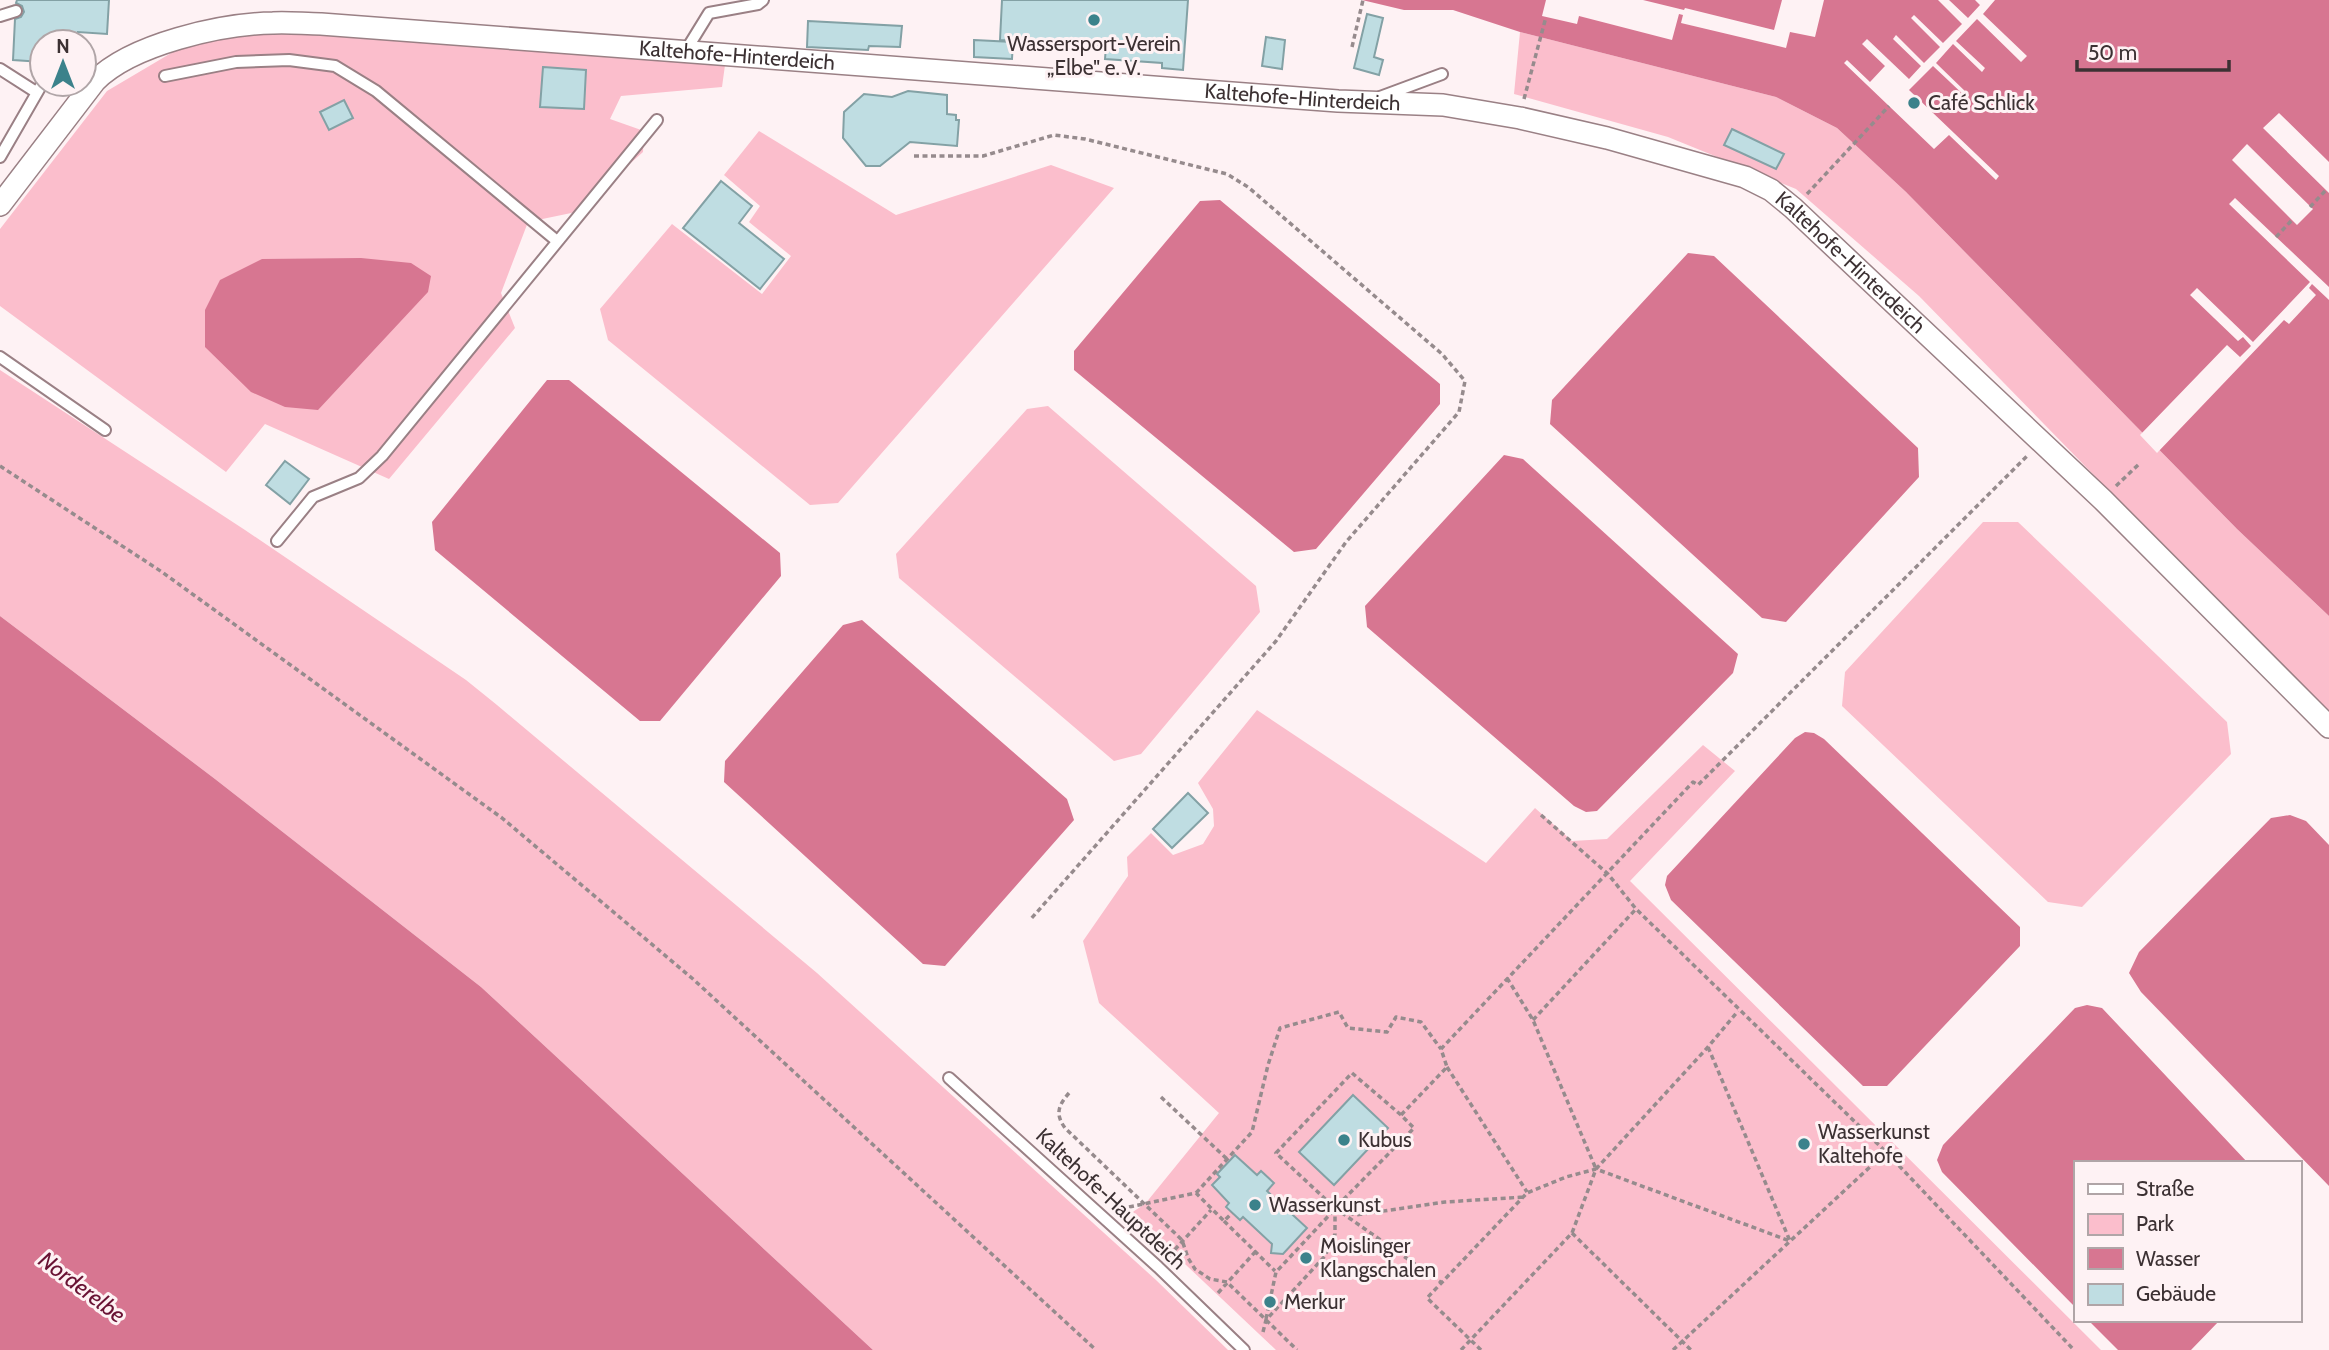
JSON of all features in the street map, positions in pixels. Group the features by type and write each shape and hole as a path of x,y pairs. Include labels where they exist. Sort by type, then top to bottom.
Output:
{"street":[{"name":"Kaltehofe-Hinterdeich","path":"0,205 108,68 141,51 202,33 262,23 321,24 1324,100 1443,105 1520,118 1700,163 1745,177 1793,208 2103,500 2329,727"}],"lane":[{"path":"685,52 709,13 758,4 763,0"},
{"path":"0,16 16,11"},
{"path":"165,76 236,62 289,60 335,66 376,91 557,241"},
{"path":"0,69 28,83"},
{"path":"1370,101 1442,74"},
{"path":"0,157 33,98"},
{"path":"276,541 313,497 359,478 382,456 657,120"},
{"path":"0,358 105,430"},
{"name":"Kaltehofe-Hauptdeich","path":"949,1078 1158,1267 1244,1350"}],"path":[{"path":"1352,47 1363,0"},
{"path":"1522,107 1546,17"},
{"path":"1806,196 1889,106"},
{"path":"914,156 983,156 1054,135 1085,139 1227,174 1248,187 1442,354 1465,381 1459,412 1346,542 1276,641 1030,920"},
{"path":"2310,207 2326,190"},
{"path":"2276,237 2292,220"},
{"path":"1441,1049 1693,782 1698,785 2040,441"},
{"path":"2103,500 2138,464"},
{"path":"0,466 162,572 502,818 693,979 1096,1350"},
{"path":"1541,815 1608,874 1636,909 1886,1152 2074,1350"},
{"path":"1533,1020 1636,909"},
{"path":"1507,978 1533,1020 1595,1169"},
{"path":"1461,1350 1572,1233 1595,1169 1708,1047 1738,1010"},
{"path":"1129,1208 1196,1194 1252,1132 1280,1028 1339,1012 1348,1028 1387,1032 1396,1017 1421,1022 1441,1049 1447,1067 1526,1195"},
{"path":"1708,1047 1790,1241"},
{"path":"1401,1115 1447,1067"},
{"path":"1263,1332 1276,1272 1335,1208 1414,1128 1352,1073 1276,1153 1335,1208 1442,1283"},
{"path":"1069,1093 1058,1110 1059,1119 1065,1128 1182,1240 1195,1269 1210,1279 1227,1282 1297,1350"},
{"path":"1161,1097 1227,1159"},
{"path":"1673,1350 1886,1152"},
{"path":"1335,1208 1356,1215 1445,1202 1526,1195 1566,1177 1595,1169 1790,1241"},
{"path":"1196,1194 1276,1272"},
{"path":"1481,1350 1427,1298 1526,1195"},
{"path":"1266,1320 1325,1256 1335,1234 1335,1208"},
{"path":"1158,1267 1212,1209"},
{"path":"1224,1221 1232,1213"},
{"path":"1572,1233 1691,1350"},
{"path":"1217,1293 1256,1251"}],"green space":[{"path":"265,28 725,65 722,87 621,96 610,119 644,131 643,152 576,212 528,222 501,293 515,328 389,479 265,424 226,472 0,306 0,229 107,91 178,49"},
{"path":"1520,32 1776,97 1837,128 1906,192 2237,529 2329,616 2329,716 1919,296 1796,189 1668,137 1514,94"},
{"path":"759,131 896,215 1051,165 1114,188 838,503 810,505 608,340 600,309 672,224 762,294 791,256 749,222 760,206 724,175"},
{"path":"0,370 245,530 466,680 817,973 1156,1280 1228,1350 873,1350 481,987 215,779 0,616"},
{"path":"1048,406 1256,586 1260,612 1141,754 1114,761 899,578 896,554 1027,409"},
{"path":"1983,522 2018,522 2227,722 2231,754 2082,907 2048,902 1842,706 1845,672"},
{"path":"1257,710 1486,863 1535,808 1572,841 1607,839 1703,745 1735,771 1630,881 2101,1350 1276,1350 1131,1213 1145,1204 1219,1113 1099,1003 1083,941 1128,876 1127,857 1151,833 1173,855 1203,844 1214,826 1213,809 1198,783"}],"water":[{"path":"1362,0 2329,0 2329,616 2237,529 1906,192 1837,128 1776,97 1520,32 1453,10 1404,10"},
{"path":"1220,200 1440,384 1440,404 1316,549 1294,552 1074,370 1074,351 1200,201"},
{"path":"1688,253 1714,256 1918,448 1919,477 1786,622 1762,618 1550,424 1552,400"},
{"path":"361,258 411,263 431,276 428,292 318,410 285,407 251,392 205,347 205,310 220,280 262,259"},
{"path":"547,380 569,380 780,553 781,576 660,721 640,721 435,550 432,522"},
{"path":"1504,455 1523,459 1738,654 1733,673 1597,811 1586,812 1574,806 1367,627 1365,606"},
{"name":"Norderelbe","path":"0,616 215,779 481,987 873,1350 0,1350"},
{"path":"862,620 1067,799 1074,820 945,966 923,964 724,782 725,761 843,625"},
{"path":"1805,732 1814,733 1824,739 2020,927 2020,946 1887,1086 1863,1086 1671,900 1665,885 1667,876 1795,738"},
{"path":"2290,815 2306,821 2329,845 2329,1186 2141,992 2129,973 2139,952 2271,818"},
{"path":"2087,1005 2102,1008 2246,1161 2074,1161 2074,1306 1942,1172 1937,1160 1943,1145 2075,1008"},
{"path":"2090,1322 2218,1322 2191,1350 2118,1350"}],"pier":[{"path":"1546,0 1643,0 1774,30 1782,0 1824,0 1815,37 1790,32 1786,48 1681,23 1683,15 1679,14 1672,40 1579,16 1577,24 1542,16"},
{"path":"1938,0 1949,0 1968,18 1980,5 1975,0 1995,0 1983,14 2027,56 2021,62 1977,19 1956,41 1985,68 1982,72 1953,44 1936,63 1969,95 1967,98 1933,66 1909,90 1999,176 1996,180 1949,135 1934,149 1844,63 1847,60 1870,82 1885,66 1862,44 1867,39 1909,79 1921,66 1893,39 1896,35 1924,63 1940,47 1911,18 1914,15 1943,43 1962,24"},
{"path":"2279,113 2329,162 2329,193 2263,128"},
{"path":"2247,144 2313,209 2297,225 2232,160"},
{"path":"2235,198 2329,287 2329,300 2312,284 2309,288 2316,295 2289,324 2284,320 2157,453 2140,435 2227,345 2240,357 2251,346 2243,337 2238,341 2190,295 2197,288 2253,342 2310,282 2229,204"}],"building":[{"path":"17,0 109,0 107,34 98,33 98,28 28,28 28,61 13,60 15,19 21,17 24,12 22,6 16,3"},
{"name":"Wassersport-Verein „Elbe\" e. V.","path":"1002,0 1188,0 1183,70 1162,68 1162,63 1105,59 1106,46 1000,40"},
{"path":"1367,14 1383,18 1374,57 1383,60 1379,75 1354,68"},
{"path":"808,21 902,26 900,47 869,46 868,50 807,47"},
{"path":"1266,37 1285,40 1282,69 1262,66"},
{"path":"974,40 1013,42 1012,59 974,57"},
{"path":"543,67 586,70 584,109 540,107"},
{"path":"908,91 947,95 947,114 956,115 956,120 959,120 957,146 910,142 880,166 866,166 843,138 844,112 864,94 892,97"},
{"path":"344,100 353,118 329,130 320,112"},
{"path":"1732,129 1784,154 1776,169 1724,145"},
{"path":"721,181 752,206 739,223 784,259 760,289 683,228"},
{"path":"285,461 309,479 290,504 266,485"},
{"path":"1188,793 1208,813 1172,848 1153,829"},
{"name":"Kubus","path":"1353,1095 1388,1128 1334,1185 1299,1152"},
{"name":"Wasserkunst","path":"1235,1155 1257,1175 1261,1171 1274,1183 1267,1191 1307,1228 1283,1254 1271,1253 1272,1244 1243,1217 1240,1220 1226,1207 1229,1203 1212,1185 1220,1177 1217,1174"}],"place":[{"name":"Wassersport-Verein „Elbe\" e. V.","path":"1094,20"},
{"name":"Café Schlick","path":"1914,103"},
{"name":"Kubus","path":"1344,1140"},
{"name":"Wasserkunst Kaltehofe","path":"1804,1144"},
{"name":"Wasserkunst","path":"1255,1205"},
{"name":"Moislinger Klangschalen","path":"1306,1258"},
{"name":"Merkur","path":"1270,1302"}]}
